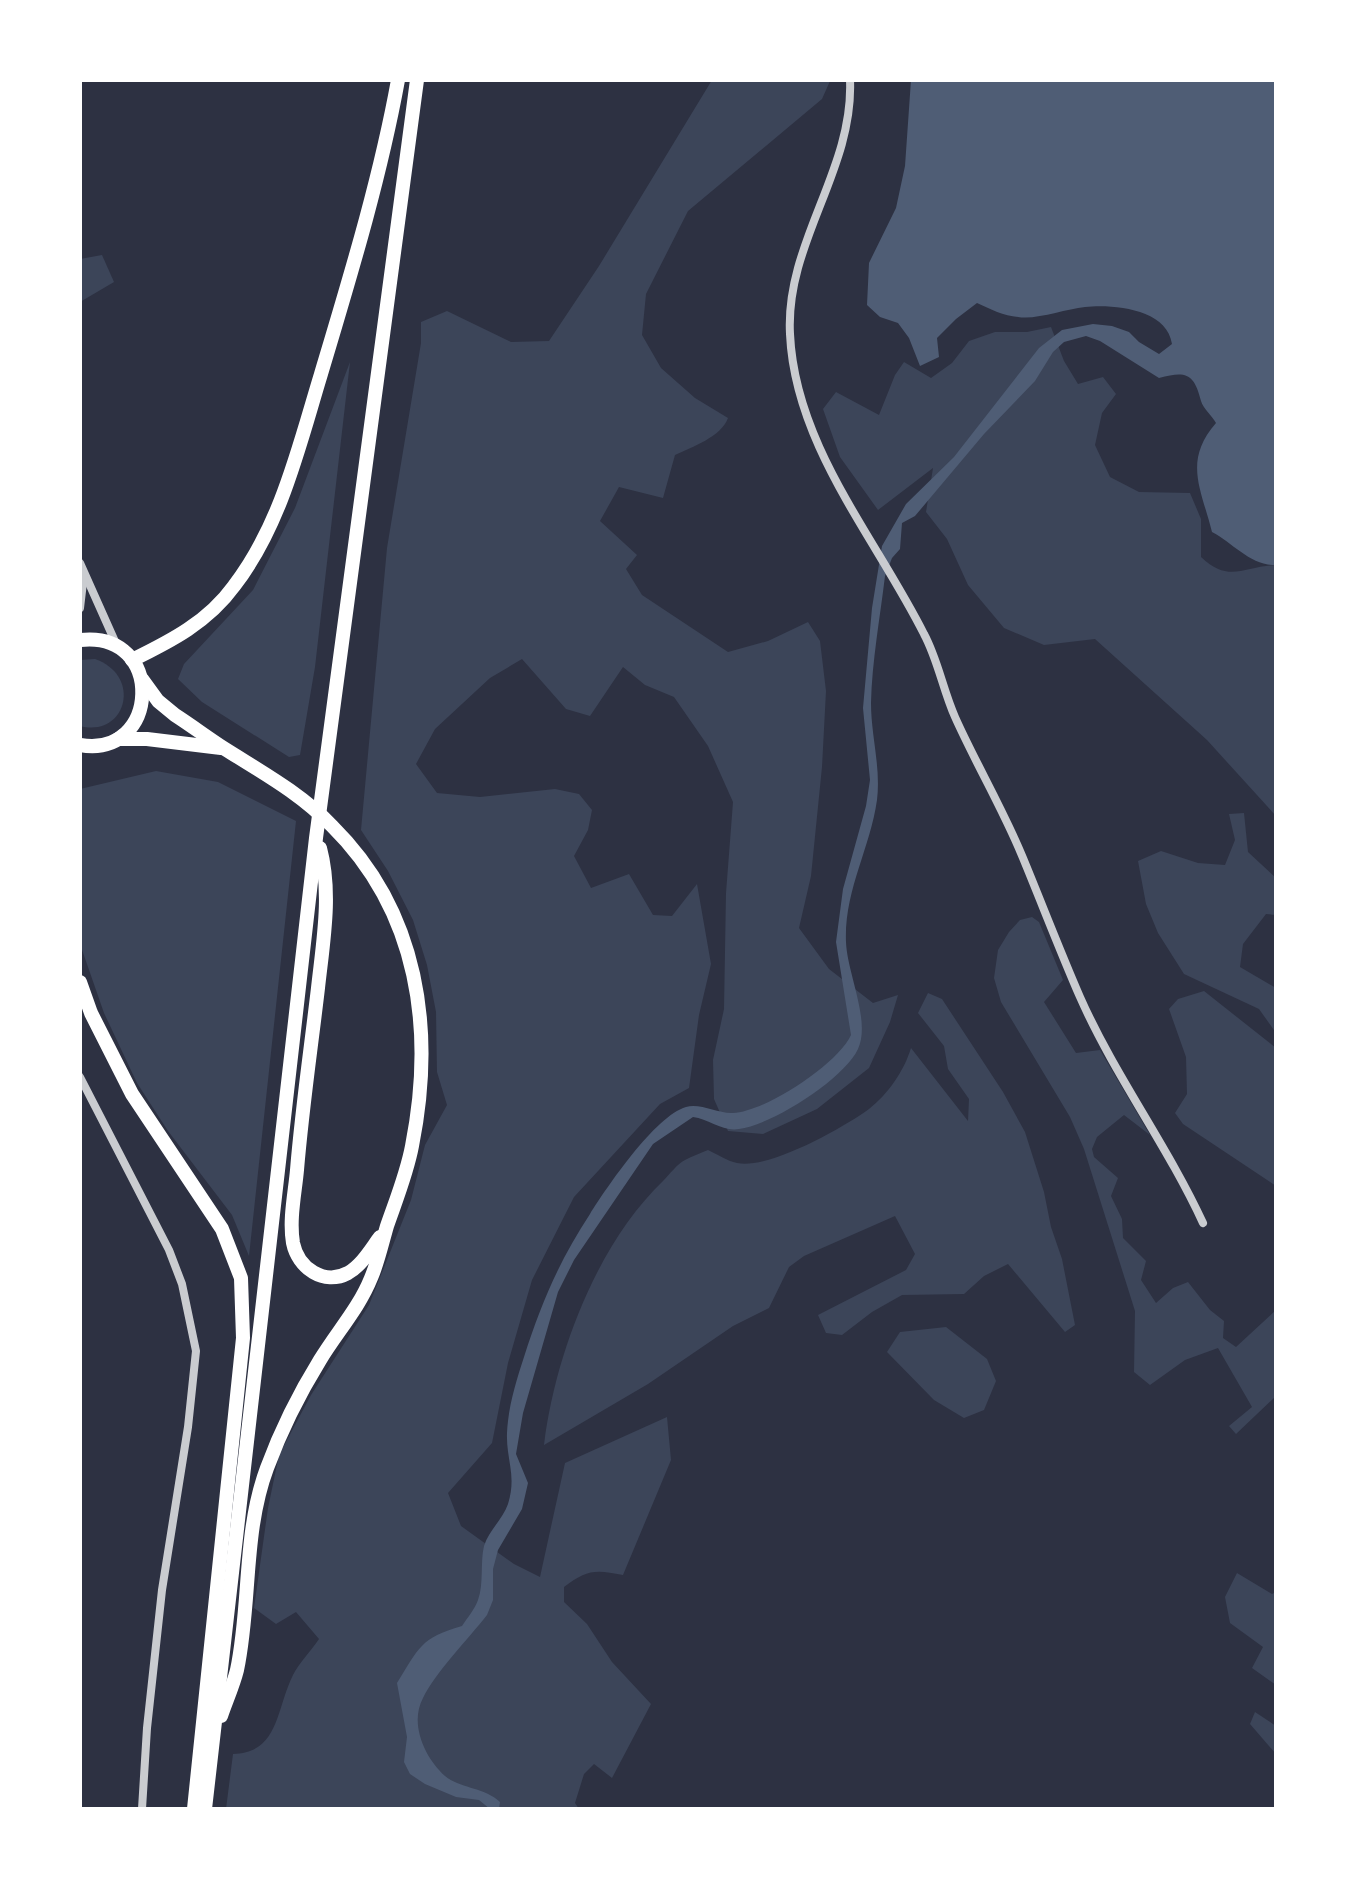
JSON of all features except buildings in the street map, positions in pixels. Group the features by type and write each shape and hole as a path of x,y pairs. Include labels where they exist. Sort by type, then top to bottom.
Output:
{"main road":[{"path":"132,660 183,634 208,614 251,563 268,531 291,472 334,330 374,186 398,80"},
{"path":"205,1809 316,838 417,80"},
{"path":"80,640 95,640 118,647 132,660 158,701 224,749 264,771 335,828 366,867 404,938 421,1014 420,1081 412,1146 372,1276 361,1301 297,1399 265,1472 244,1594 236,1671 213,1739"},
{"path":"118,739 132,726 141,708 142,679"},
{"path":"80,745 97,746 118,739 147,739 224,749"},
{"path":"316,838 326,884 324,932 300,1135 293,1211 294,1244 302,1263 309,1270 328,1277 339,1276 357,1266 387,1226"},
{"path":"80,982 91,1013 132,1094 222,1229 241,1278 243,1338 194,1809"}],"street":[{"path":"850,80 845,131 834,174 819,206 791,291 790,335 800,392 828,465 856,519 891,570 926,636 953,714 1023,858 1080,997 1203,1223"},
{"path":"80,563 118,647"},
{"path":"80,608 84,573"},
{"path":"80,1077 169,1250 182,1284 196,1351 194,1385 162,1590 142,1809"}],"shaded area":[{"path":"712,80 830,81 822,99 688,211 646,294 642,335 661,368 695,398 728,418 713,436 675,455 663,498 619,487 600,521 637,555 626,569 642,595 728,652 768,641 808,622 820,641 826,691 822,767 811,876 799,928 829,969 873,1003 898,995 890,1022 869,1068 817,1109 763,1134 728,1131 714,1099 713,1060 724,1009 726,893 733,802 708,746 674,697 645,685 623,667 590,716 566,709 522,659 490,678 435,729 416,764 437,793 480,797 555,789 579,794 592,810 588,830 574,856 591,888 629,874 653,915 672,916 697,884 711,964 699,1015 689,1088 660,1104 574,1197 532,1280 508,1363 492,1443 448,1493 461,1526 514,1564 540,1577 565,1463 667,1417 671,1460 623,1575 591,1572 564,1587 564,1602 587,1624 612,1662 651,1704 612,1778 594,1764 584,1774 575,1803 579,1809 226,1809 233,1754 248,1752 268,1738 293,1675 319,1639 296,1612 276,1624 254,1608 279,1455 311,1395 369,1305 411,1200 425,1145 447,1105 437,1072 436,1012 427,965 413,920 388,871 361,830 387,548 421,343 421,322 447,311 511,342 549,341 599,266"},
{"path":"911,80 1276,80 1276,565 1250,558 1212,532 1197,463 1206,437 1216,423 1202,404 1192,380 1182,375 1159,378 1100,341 1086,336 1064,342 1053,352 1035,381 984,434 915,516 902,523 900,549 892,558 885,576 873,671 871,703 878,776 877,800 846,923 847,954 862,1025 858,1049 838,1074 823,1086 770,1119 733,1129 693,1117 653,1144 574,1260 558,1292 523,1413 516,1454 528,1483 522,1509 498,1550 493,1569 493,1600 487,1615 436,1678 419,1708 421,1740 431,1760 451,1780 487,1793 500,1802 499,1809 490,1809 479,1800 456,1797 410,1774 404,1762 407,1737 397,1683 422,1646 437,1635 462,1626 477,1603 484,1546 506,1509 510,1494 508,1424 521,1366 560,1266 608,1187 646,1138 674,1113 692,1106 733,1113 763,1104 781,1096 816,1072 844,1047 851,1035 836,942 843,889 870,780 863,708 872,608 882,546 906,504 954,457 1039,348 1062,330 1093,324 1112,326 1129,332 1159,354 1172,344 1168,332 1160,323 1138,311 1124,308 1085,307 1026,318 1002,314 977,303 937,338 939,357 920,366 909,338 898,323 880,317 867,305 869,263 896,208 905,166"},
{"path":"102,255 114,282 80,302 80,259"},
{"path":"1051,327 1064,361 1078,384 1103,377 1116,394 1102,413 1095,445 1110,477 1139,492 1190,493 1201,519 1201,557 1220,570 1237,572 1276,565 1276,816 1207,740 1095,639 1044,645 1004,628 968,585 947,539 926,512 933,468 878,510 840,457 823,409 836,392 879,415 895,375 904,362 931,378 952,363 969,341 995,332 1027,332"},
{"path":"350,362 315,667 300,755 289,757 202,702 178,679 184,664 253,590 295,508"},
{"path":"95,659 110,667 119,678 123,703 118,715 108,723 96,727 80,726 80,660"},
{"path":"156,771 218,782 296,821 249,1256 232,1215 168,1131 137,1083 104,1013 80,944 80,789"},
{"path":"1244,813 1248,852 1276,878 1276,915 1266,914 1243,944 1240,967 1276,988 1276,1033 1259,1009 1184,974 1158,933 1146,904 1138,861 1161,851 1198,863 1225,865 1235,840 1229,814"},
{"path":"1032,917 1039,922 1063,980 1044,1002 1076,1053 1100,1050 1150,1135 1124,1115 1097,1137 1092,1149 1094,1157 1118,1178 1111,1196 1122,1219 1123,1238 1146,1261 1141,1280 1156,1303 1173,1288 1188,1282 1210,1310 1224,1321 1223,1338 1236,1347 1276,1310 1276,1396 1236,1434 1229,1426 1252,1407 1218,1348 1185,1360 1150,1385 1134,1372 1135,1311 1084,1149 1070,1117 1001,1002 994,978 998,950 1009,932 1020,920"},
{"path":"1204,991 1276,1048 1276,1186 1183,1124 1175,1113 1187,1094 1186,1057 1169,1009 1178,999"},
{"path":"928,993 942,999 1003,1092 1025,1132 1062,1259 1075,1325 1065,1332 1008,1264 984,1276 964,1294 902,1295 872,1312 842,1335 826,1333 818,1315 906,1270 915,1254 895,1216 804,1256 789,1267 769,1308 733,1326 648,1384 544,1445 558,1375 569,1339 599,1268 639,1207 682,1162 708,1150 733,1162 751,1163 805,1146 869,1109 894,1082 911,1048 968,1121 969,1099 948,1069 944,1046 918,1013"},
{"path":"946,1327 987,1359 996,1381 984,1410 964,1418 934,1400 887,1352 900,1332"},
{"path":"1237,1573 1272,1594 1276,1592 1276,1685 1252,1668 1263,1647 1230,1623 1225,1597"},
{"path":"1255,1712 1276,1726 1276,1754 1250,1724"}]}
